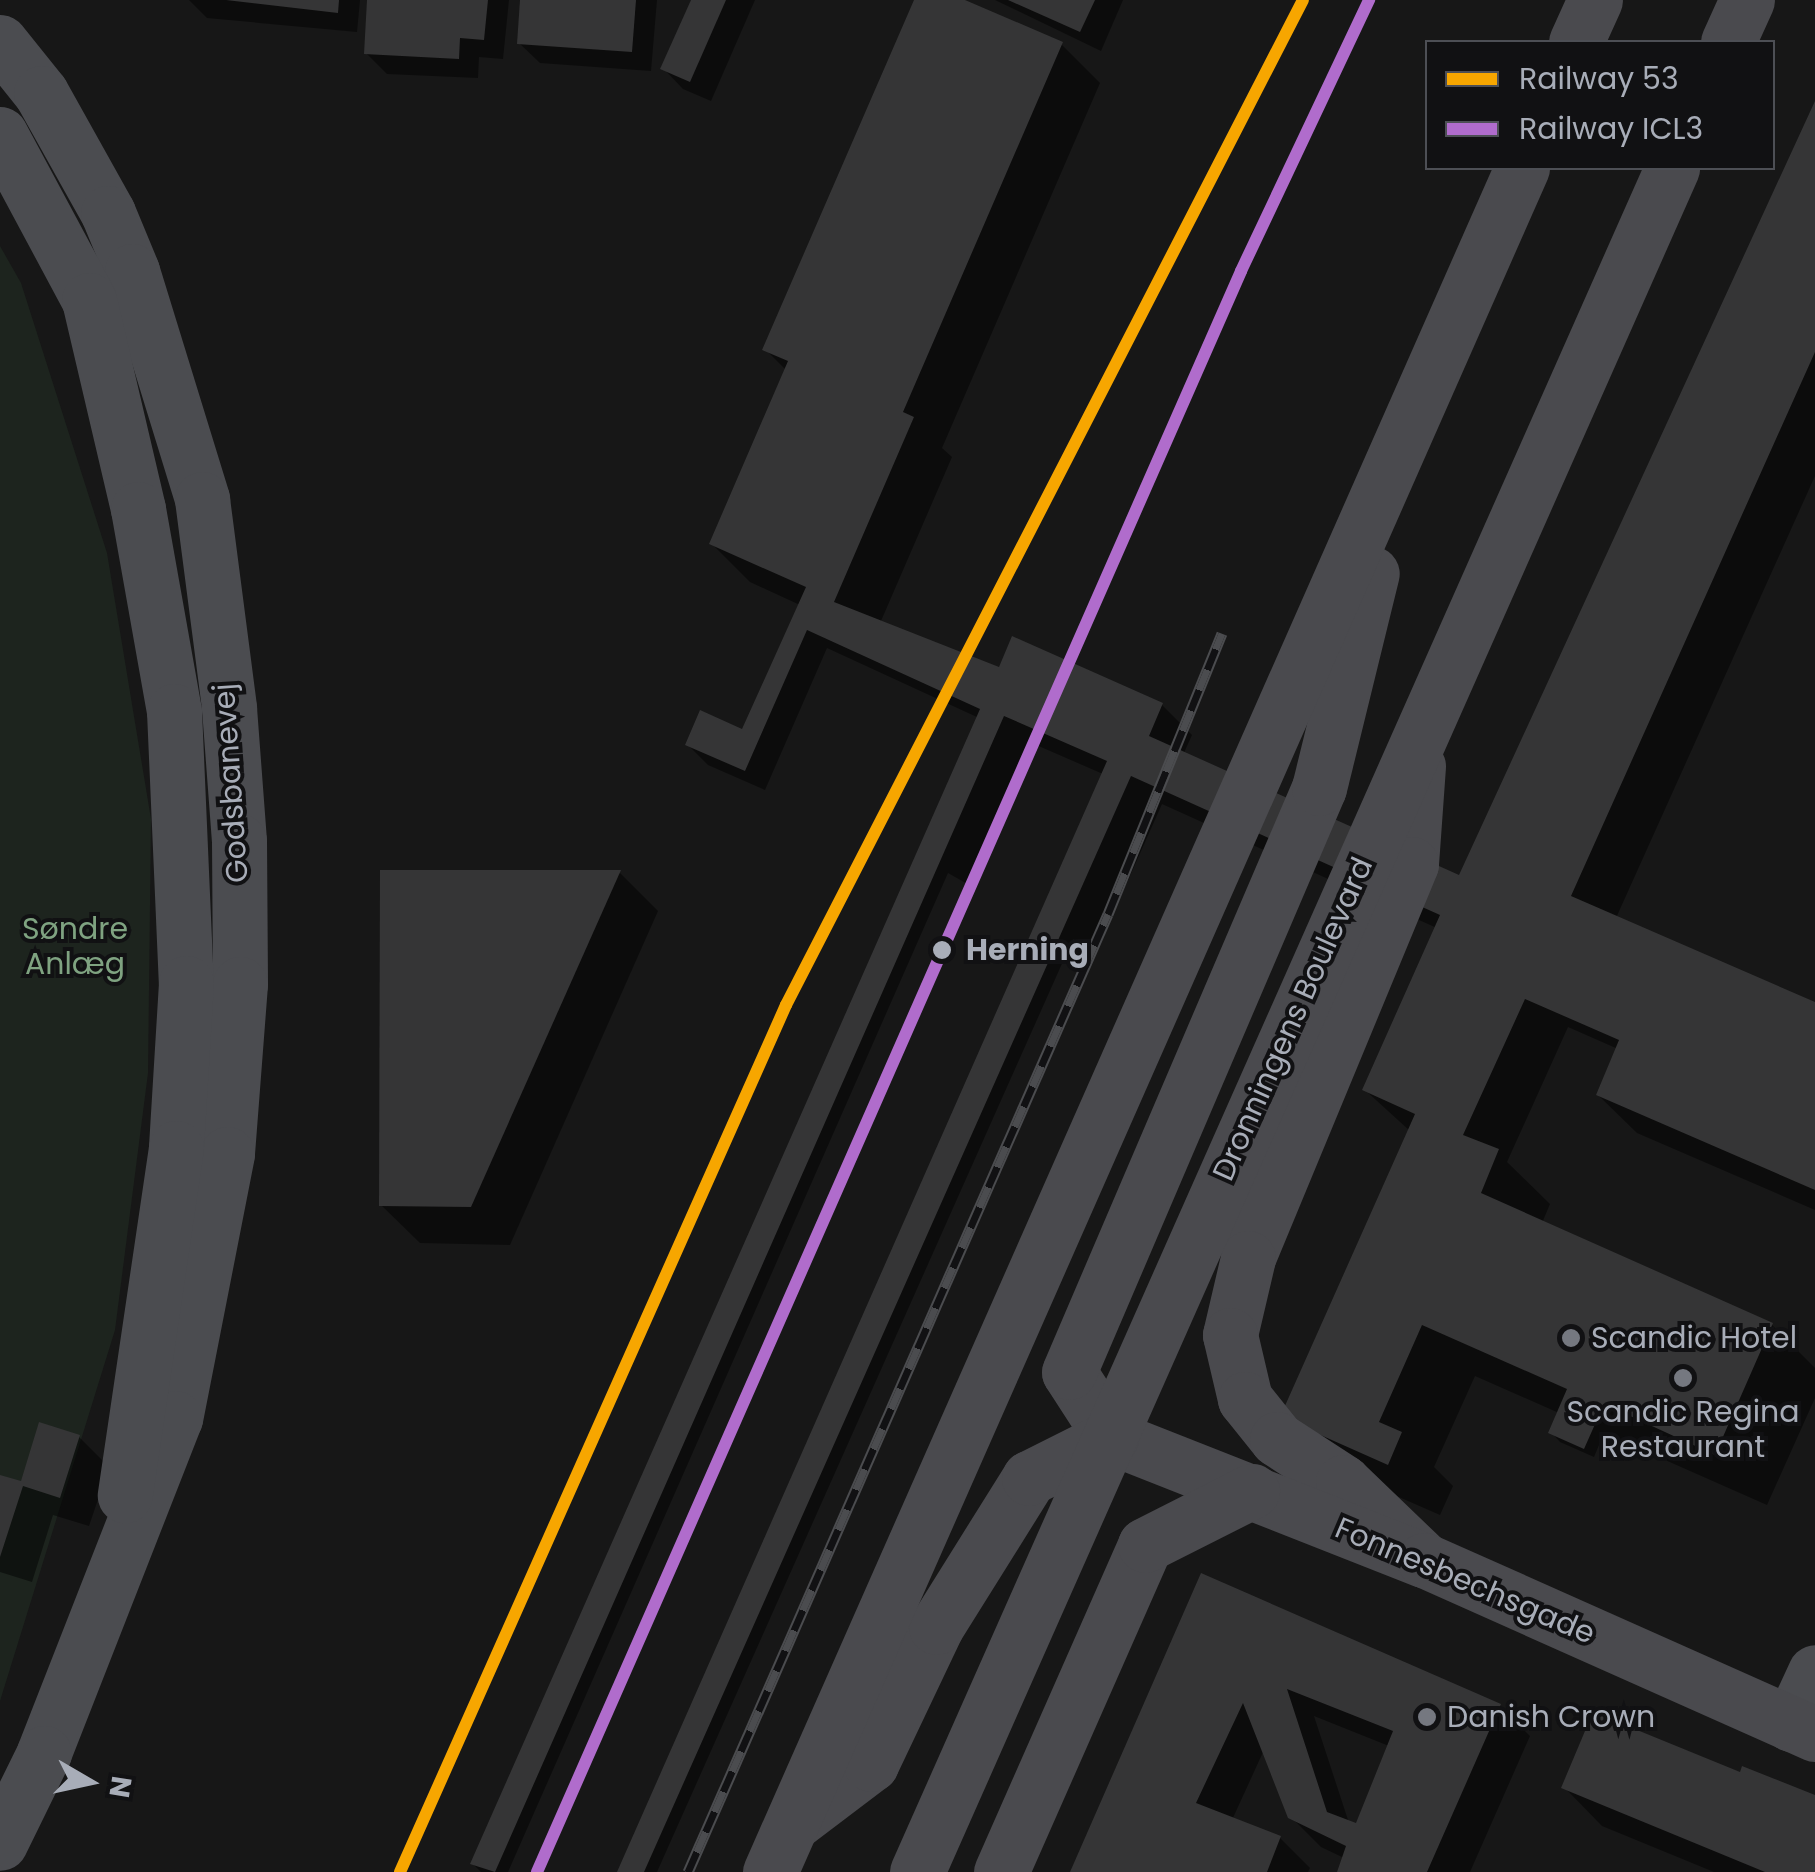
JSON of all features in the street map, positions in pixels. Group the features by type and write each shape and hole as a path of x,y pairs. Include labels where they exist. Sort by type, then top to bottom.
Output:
{"main road":[{"path":"1577,40 1595,0"},
{"path":"1729,40 1747,0"},
{"path":"780,1849 1521,170"},
{"name":"Dronningens Boulevard","path":"917,1872 1671,170"},
{"path":"780,1849 871,1764 936,1627 1028,1478 1111,1437 1069,1372 1319,788 1407,434"},
{"path":"1422,726 1411,864 1248,1258 1230,1335 1246,1400 1277,1439 1343,1482 1424,1560"},
{"name":"Fonnesbechsgade","path":"1111,1437 1424,1560 1803,1729"},
{"path":"1001,1872 1146,1545 1252,1491"}],"street":[{"name":"Godsbanevej","path":"0,42 41,94 108,213 132,271 202,499 230,727 238,842 240,984 228,1154 176,1418 118,1556 44,1752 0,1843"},
{"name":"Godsbanevej","path":"0,134 89,300 138,509 174,711 186,984 177,1130 154,1319 134,1409 118,1556"},
{"path":"1803,1729 1815,1672"}],"green space":[{"name":"Søndre Anlæg","path":"0,246 21,283 107,553 151,819 148,1073 115,1330 0,1701"}],"building":[{"path":"226,0 339,0 338,13"},
{"path":"367,0 488,0 484,40 460,38 459,59 364,54"},
{"path":"520,0 636,0 632,52 517,44"},
{"path":"691,0 726,0 690,82 660,69"},
{"path":"914,0 965,0 1063,42 903,412 914,417 834,602 999,667 1012,636 1163,703 1149,736 1459,875 1815,101 1815,352 1571,896 1815,1002 1815,1190 1596,1095 1619,1040 1525,999 1463,1135 1499,1149 1481,1193 1773,1323 1715,1455 1604,1404 1584,1449 1548,1433 1567,1389 1422,1325 1379,1422 1402,1432 1388,1465 1280,1417 1415,1114 1362,1090 1440,915 1131,776 644,1872 617,1872 1107,761 1004,716 495,1872 470,1864 980,709 807,630 745,771 685,745 700,710 742,729 806,587 709,544 788,361 762,350"},
{"path":"1008,0 1095,0 1080,32"},
{"path":"380,870 621,870 471,1207 379,1206"},
{"path":"39,1422 80,1435 60,1498 23,1486 0,1557 0,1475 21,1481"},
{"name":"Danish Crown","path":"1201,1573 1501,1704 1427,1872 1337,1872 1346,1846 1288,1818 1243,1703 1196,1803 1281,1836 1267,1872 1070,1872","holes":["1287,1689 1393,1731 1356,1823 1327,1812"]},
{"path":"1593,1712 1740,1772 1742,1766 1815,1795 1815,1872 1765,1872 1561,1788"}],"railway":[{"path":"688,1872 1108,914 1222,633"}],"rail line":[{"name":"53","path":"400,1872 786,1005 1303,0"},
{"name":"ICL3","path":"537,1872 1241,271 1369,0"}],"place":[{"name":"Herning","path":"942,950"},
{"name":"Scandic Hotel","path":"1571,1338"},
{"name":"Scandic Regina Restaurant","path":"1683,1378"},
{"name":"Danish Crown","path":"1427,1717"}]}
